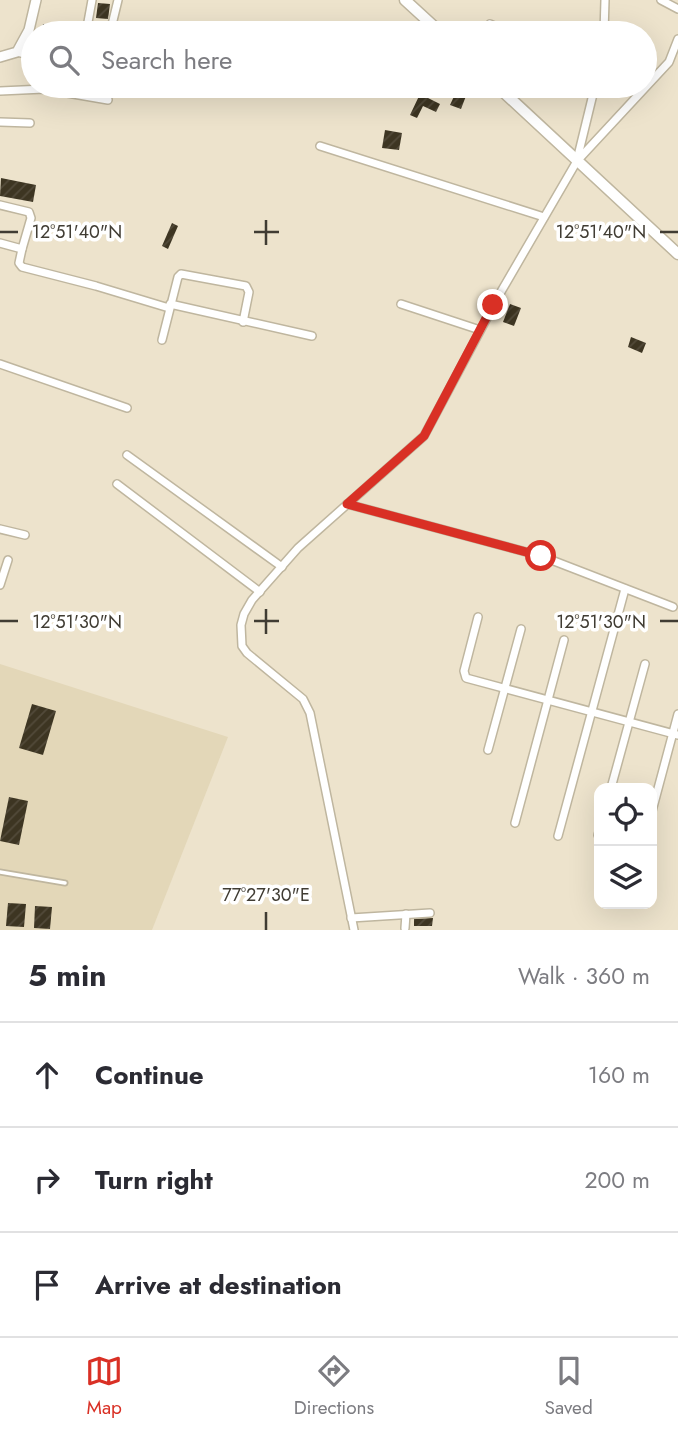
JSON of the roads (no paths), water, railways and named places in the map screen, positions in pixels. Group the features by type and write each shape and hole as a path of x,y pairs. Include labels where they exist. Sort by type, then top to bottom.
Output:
{"main road":[{"path":"405,0 428,21"},
{"path":"510,98 678,254"}],"street":[{"path":"31,21 36,0"},
{"path":"88,21 92,0"},
{"path":"113,21 118,0"},
{"path":"604,21 605,0"},
{"path":"661,0 678,9"},
{"path":"657,75 669,62 678,40"},
{"path":"17,52 21,45"},
{"path":"0,57 21,53"},
{"path":"0,91 21,90"},
{"path":"96,98 108,100"},
{"path":"577,161 593,98"},
{"path":"354,930 310,713 303,699 242,646 241,625 244,614 298,548 424,436 480,330 577,161 636,98"},
{"path":"0,122 30,123"},
{"path":"320,146 544,217"},
{"path":"0,205 31,214 19,262 22,267 170,306 312,336"},
{"path":"0,243 22,249"},
{"path":"162,340 181,274 246,286 249,292 243,322"},
{"path":"401,304 480,330"},
{"path":"0,363 127,408"},
{"path":"127,455 282,567"},
{"path":"117,484 260,592"},
{"path":"347,504 541,556 673,607"},
{"path":"0,528 25,535"},
{"path":"0,585 8,560"},
{"path":"558,836 625,589"},
{"path":"478,617 464,676 675,734"},
{"path":"488,750 521,629"},
{"path":"515,823 564,640"},
{"path":"612,783 645,664"},
{"path":"657,794 675,734 678,714"},
{"path":"351,918 430,913"},
{"path":"405,928 406,914"}],"lane":[{"path":"0,872 65,883"}]}
